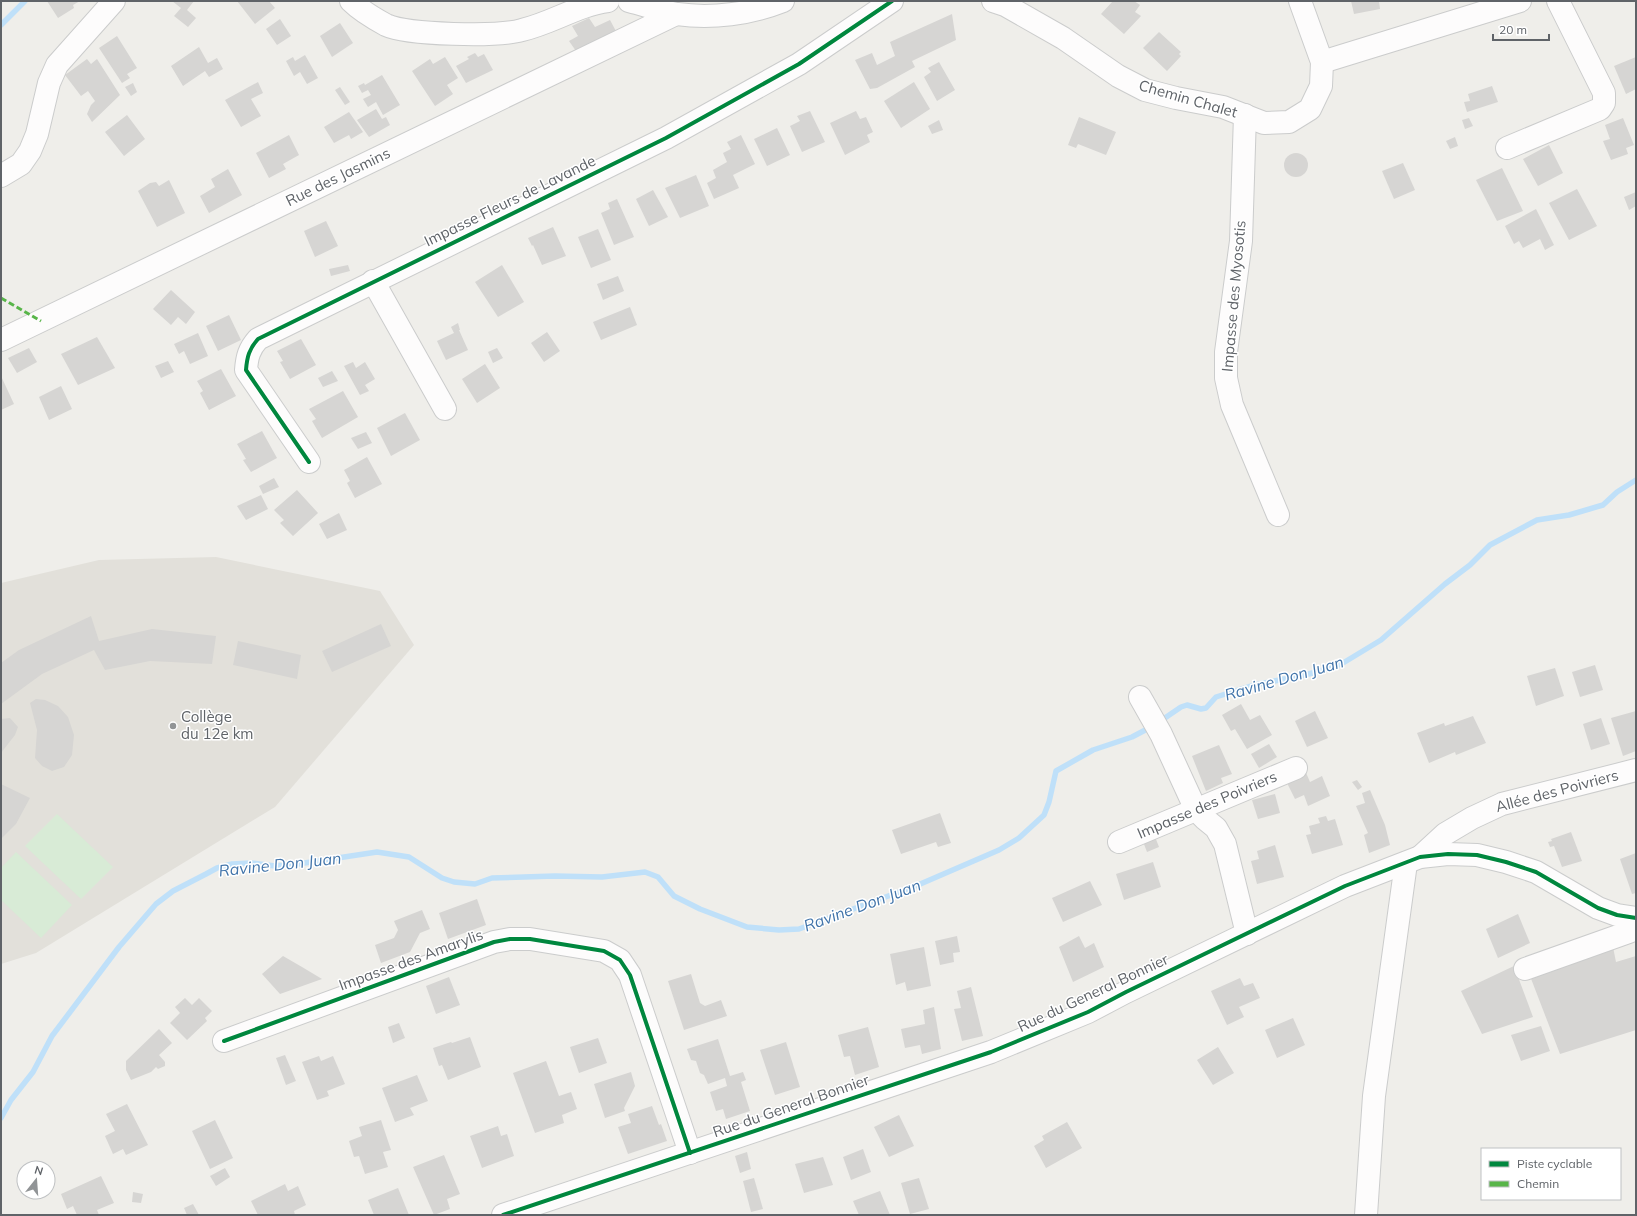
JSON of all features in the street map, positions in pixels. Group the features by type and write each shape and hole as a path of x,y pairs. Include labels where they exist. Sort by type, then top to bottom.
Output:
{"street":[{"path":"1,176 21,164 30,151 37,134 49,83 57,65 114,1"},
{"path":"351,1 386,25 402,30 477,35 522,30 592,3 608,1"},
{"path":"629,1 676,14 710,17 763,9 783,1"},
{"name":"Impasse Fleurs de Lavande","path":"309,462 246,370 250,348 258,339 666,138 799,64 892,1"},
{"name":"Chemin Chalet","path":"992,1 1005,5 1063,38 1118,76 1145,90 1176,98 1223,107 1264,123 1289,122 1310,109 1321,86 1322,62 1300,1"},
{"path":"1322,62 1520,1"},
{"path":"1507,148 1600,109 1604,102 1604,93 1558,1"},
{"name":"Rue des Jasmins","path":"1,340 676,14"},
{"name":"Impasse des Myosotis","path":"1245,115 1241,242 1226,352 1226,378 1232,405 1278,516"},
{"path":"373,282 445,409"},
{"path":"1144,704 1161,734 1196,810 1216,828 1225,844 1247,934"},
{"name":"Impasse des Poivriers","path":"1119,842 1296,768"},
{"name":"Allée des Poivriers","path":"1413,860 1445,834 1472,818 1502,804 1636,770"},
{"name":"Rue du General Bonnier","path":"503,1215 991,1052 1088,1012 1126,992 1345,886 1413,860 1448,854 1477,855 1506,862 1536,872 1598,908 1617,915 1634,918"},
{"path":"1366,1215 1374,1096 1413,860"},
{"path":"1525,969 1629,932 1634,918"},
{"name":"Impasse des Amarylis","path":"224,1041 494,942 510,939 530,939 604,951 612,954 620,960 626,966 630,975 690,1153"}],"shaded area":[{"name":"Collège du 12e km","path":"216,557 380,591 414,645 275,807 36,953 1,964 1,583 99,560"}],"green space":[{"path":"57,814 113,867 81,899 25,846"},
{"path":"16,852 72,905 41,938 1,900 1,868"}],"building":[{"path":"47,1 80,1 73,5 74,8 58,18"},
{"path":"172,1 194,1 187,10 196,18 188,27 174,16 181,8"},
{"path":"237,1 269,1 275,8 255,24"},
{"path":"1113,1 1134,1 1140,5 1135,12 1141,16 1124,34 1101,14"},
{"path":"1351,1 1379,1 1380,9 1354,14"},
{"path":"952,14 956,40 912,61 915,67 877,88 870,89 855,60 872,53 877,65 895,56 890,42"},
{"path":"589,18 595,27 610,20 618,35 576,51 569,41 578,36 572,26"},
{"path":"280,19 291,36 277,45 266,29"},
{"path":"340,23 353,43 332,57 320,36"},
{"path":"1159,32 1181,52 1179,54 1181,56 1167,71 1143,48"},
{"path":"117,36 137,68 127,74 130,78 122,83 99,48"},
{"path":"199,47 208,63 217,58 223,69 209,77 205,71 183,86 171,66"},
{"path":"475,53 478,57 484,54 493,70 466,83 456,66 469,59 467,57"},
{"path":"305,55 318,78 307,84 300,72 294,76 286,61 293,57 295,61"},
{"path":"445,57 458,78 447,85 453,94 435,106 412,71 430,59 433,64"},
{"path":"1636,57 1636,89 1626,94 1614,66"},
{"path":"87,59 91,64 97,59 120,95 92,122 87,114 91,105 95,101 88,91 81,96 65,75"},
{"path":"939,62 955,90 937,101 924,77 931,72 928,68"},
{"path":"382,75 400,105 383,115 376,102 368,107 363,99 371,95 368,90 362,93 358,86 364,83 365,85"},
{"path":"258,82 263,93 251,99 261,116 241,127 225,100"},
{"path":"914,82 930,109 901,128 884,101"},
{"path":"133,83 137,92 131,96 125,87"},
{"path":"1492,86 1498,102 1467,112 1464,102 1470,101 1468,94"},
{"path":"340,87 350,102 345,105 335,90"},
{"path":"376,109 382,119 386,117 390,125 369,137 357,120"},
{"path":"810,111 825,142 802,152 790,126 800,121 797,116"},
{"path":"856,111 860,119 866,117 873,132 867,135 870,142 845,155 830,123"},
{"path":"349,112 363,132 351,139 349,135 334,143 324,127"},
{"path":"127,115 145,139 124,156 105,132"},
{"path":"1079,117 1116,132 1106,155 1078,144 1076,148 1068,145"},
{"path":"1469,118 1473,126 1465,129 1462,120"},
{"path":"1623,118 1634,145 1626,148 1628,154 1611,160 1603,141 1610,139 1605,125"},
{"path":"939,120 943,130 932,134 928,126"},
{"path":"777,128 790,155 767,166 754,139"},
{"path":"289,135 299,155 283,164 286,169 269,178 256,153"},
{"path":"741,135 755,164 733,175 739,188 714,199 707,183 716,178 713,170 727,162 723,153 731,149 727,142"},
{"path":"1455,137 1458,146 1450,149 1446,141"},
{"path":"1549,145 1563,173 1538,186 1523,159"},
{"path":"1296,153 1305,156 1308,165 1305,174 1296,177 1287,174 1284,165 1287,156"},
{"path":"1403,163 1415,190 1394,199 1382,171"},
{"path":"1502,168 1523,211 1497,221 1476,180"},
{"path":"228,169 242,195 209,213 200,196 215,187 211,179"},
{"path":"696,175 709,206 680,218 665,188"},
{"path":"169,180 185,213 157,227 138,191 150,183 156,182 159,186"},
{"path":"1577,189 1597,226 1569,240 1549,203"},
{"path":"653,190 668,217 649,226 636,199"},
{"path":"1636,192 1636,206 1629,210 1624,197"},
{"path":"617,199 634,237 614,245 601,213 610,209 608,203"},
{"path":"1536,209 1554,245 1545,250 1540,239 1523,248 1519,241 1514,244 1505,226"},
{"path":"326,221 338,246 315,257 304,231"},
{"path":"553,227 566,256 542,265 533,245 532,246 528,238"},
{"path":"598,229 611,260 591,268 578,237"},
{"path":"348,265 350,271 331,276 329,269"},
{"path":"502,265 524,302 498,317 475,282"},
{"path":"618,276 624,291 603,300 597,284"},
{"path":"171,290 195,312 186,324 178,317 171,325 153,309"},
{"path":"630,307 637,325 601,340 593,322"},
{"path":"229,315 241,340 218,351 206,326"},
{"path":"458,323 459,330 468,350 446,360 437,341 454,333 451,327"},
{"path":"547,332 560,351 544,362 531,343"},
{"path":"198,333 208,356 190,364 184,351 179,354 174,344"},
{"path":"97,337 115,368 78,385 61,354"},
{"path":"301,339 316,365 290,379 280,362 283,361 277,351"},
{"path":"29,348 37,362 17,373 8,358"},
{"path":"497,348 503,358 493,363 488,352"},
{"path":"168,361 174,372 161,378 155,366"},
{"path":"353,362 356,368 365,362 375,379 365,385 369,391 360,395 344,366"},
{"path":"485,364 500,388 477,403 462,379"},
{"path":"221,369 236,396 209,410 200,393 203,391 197,381"},
{"path":"332,371 338,381 323,387 318,378"},
{"path":"1,376 14,404 1,410"},
{"path":"61,386 72,409 49,420 39,397"},
{"path":"343,391 358,417 322,438 312,421 316,419 309,409"},
{"path":"405,413 420,440 391,456 377,428"},
{"path":"262,431 277,458 251,472 243,460 246,459 237,444"},
{"path":"366,432 372,443 358,449 351,438"},
{"path":"367,457 382,484 355,498 347,483 350,481 344,470"},
{"path":"274,478 279,487 263,494 259,486"},
{"path":"297,490 318,513 293,536 280,523 284,520 274,510"},
{"path":"261,495 268,509 246,520 237,506"},
{"path":"339,513 347,530 327,539 319,524"},
{"path":"91,616 99,641 152,629 216,636 212,664 150,661 105,670 94,650 42,674 1,704 1,663 19,650"},
{"path":"381,624 391,646 332,672 322,651"},
{"path":"238,641 301,655 297,679 233,665"},
{"path":"1595,665 1603,690 1580,697 1572,672"},
{"path":"1555,668 1564,696 1536,706 1527,676"},
{"path":"36,699 45,700 58,706 68,717 74,735 72,755 64,767 52,771 42,766 35,758 37,730 30,703"},
{"path":"1241,704 1250,720 1260,715 1272,735 1247,749 1235,729 1231,731 1222,715"},
{"path":"1315,711 1328,738 1307,747 1295,721"},
{"path":"1636,711 1636,751 1623,756 1611,718"},
{"path":"1473,716 1486,743 1456,755 1455,752 1429,763 1417,733 1444,723 1445,726"},
{"path":"10,718 18,727 15,735 1,753 1,719"},
{"path":"1601,718 1610,744 1591,750 1583,724"},
{"path":"1269,744 1277,757 1259,768 1251,754"},
{"path":"1219,745 1232,774 1221,778 1223,783 1206,791 1192,756"},
{"path":"1304,768 1310,782 1322,776 1330,796 1308,806 1304,795 1295,799 1284,777"},
{"path":"1357,780 1362,787 1358,790 1352,782"},
{"path":"1,784 30,798 16,824 1,839"},
{"path":"1370,790 1385,825 1390,845 1369,853 1364,835 1368,833 1356,806 1365,803 1362,793"},
{"path":"1275,794 1280,813 1258,819 1252,800"},
{"path":"940,813 951,843 938,847 936,842 901,854 892,830"},
{"path":"1326,816 1328,821 1335,819 1343,845 1312,854 1306,835 1311,834 1309,826 1320,823 1318,818"},
{"path":"1571,832 1582,861 1562,867 1554,846 1550,847 1548,842 1552,841 1551,839"},
{"path":"1154,834 1159,847 1147,852 1142,839"},
{"path":"1275,845 1284,877 1257,884 1251,861 1259,859 1257,851"},
{"path":"1636,853 1636,893 1632,894 1620,859"},
{"path":"1153,862 1161,887 1124,900 1116,874"},
{"path":"1090,881 1102,905 1063,922 1052,898"},
{"path":"477,899 486,925 448,939 439,913"},
{"path":"422,910 430,929 420,933 410,952 381,963 375,945 394,938 398,930 394,921"},
{"path":"1518,914 1530,943 1498,958 1486,929"},
{"path":"957,936 960,952 953,953 954,962 940,965 935,941"},
{"path":"1079,936 1085,948 1094,943 1104,967 1073,982 1059,947"},
{"path":"924,947 931,986 907,991 905,982 896,985 890,954"},
{"path":"1613,947 1616,962 1636,956 1636,1030 1560,1054 1530,976"},
{"path":"283,956 322,979 280,994 262,974"},
{"path":"1514,966 1533,1017 1482,1034 1461,991"},
{"path":"691,974 700,1003 705,1006 721,1000 727,1016 684,1030 668,981"},
{"path":"449,977 460,1005 436,1014 426,986"},
{"path":"1240,978 1244,986 1253,983 1260,998 1239,1007 1244,1017 1227,1025 1211,991"},
{"path":"971,987 983,1036 962,1041 954,1009 961,1008 957,991"},
{"path":"185,998 192,1005 199,998 212,1011 205,1018 207,1021 187,1040 170,1023 180,1013 175,1007"},
{"path":"934,1007 941,1049 922,1054 920,1045 905,1048 901,1029 925,1024 923,1010"},
{"path":"1293,1018 1305,1045 1277,1058 1265,1030"},
{"path":"399,1023 405,1038 393,1043 388,1027"},
{"path":"1541,1026 1550,1051 1521,1061 1511,1035"},
{"path":"868,1027 879,1067 855,1075 850,1056 844,1057 838,1035"},
{"path":"159,1029 172,1043 159,1055 165,1062 165,1066 158,1069 156,1067 151,1072 131,1080 126,1070 126,1061"},
{"path":"470,1037 481,1067 448,1080 442,1065 439,1066 433,1048"},
{"path":"598,1038 607,1063 579,1073 570,1047"},
{"path":"718,1039 730,1076 743,1072 746,1080 741,1082 750,1111 726,1119 723,1109 716,1111 710,1092 727,1086 725,1078 708,1084 704,1075 700,1073 696,1061 691,1060 687,1049"},
{"path":"786,1042 800,1087 775,1095 760,1050"},
{"path":"1218,1047 1234,1073 1213,1085 1197,1060"},
{"path":"285,1055 296,1081 286,1085 276,1058"},
{"path":"319,1056 321,1061 333,1056 345,1084 327,1091 329,1096 317,1100 302,1062"},
{"path":"546,1061 559,1096 571,1092 577,1109 562,1115 564,1123 535,1133 513,1073"},
{"path":"631,1072 635,1086 624,1108 625,1111 605,1118 594,1084"},
{"path":"417,1075 428,1101 410,1108 414,1115 395,1122 382,1088"},
{"path":"127,1104 148,1145 126,1155 123,1149 113,1154 105,1136 115,1131 106,1114"},
{"path":"652,1106 667,1141 628,1154 618,1127 631,1123 628,1114"},
{"path":"899,1115 914,1146 889,1157 874,1127"},
{"path":"215,1120 233,1158 210,1169 192,1131"},
{"path":"381,1120 391,1150 383,1152 388,1167 365,1174 359,1156 354,1157 349,1141 362,1136 359,1127"},
{"path":"1067,1122 1082,1148 1046,1168 1034,1146 1044,1140 1042,1136"},
{"path":"498,1126 501,1136 507,1134 514,1156 482,1168 470,1136"},
{"path":"863,1149 871,1172 851,1180 843,1157"},
{"path":"747,1152 751,1169 740,1173 735,1156"},
{"path":"444,1155 460,1194 447,1199 450,1209 434,1215 413,1167"},
{"path":"823,1157 833,1185 804,1193 795,1164"},
{"path":"225,1168 230,1177 216,1186 210,1176"},
{"path":"101,1176 114,1203 97,1210 99,1215 77,1215 73,1206 67,1209 61,1194"},
{"path":"754,1178 763,1209 751,1212 743,1181"},
{"path":"919,1178 929,1209 910,1214 901,1183"},
{"path":"285,1184 288,1191 298,1186 306,1205 294,1211 295,1215 258,1215 251,1201"},
{"path":"398,1188 409,1215 374,1215 368,1200"},
{"path":"880,1191 890,1215 859,1215 853,1201"},
{"path":"133,1192 143,1194 141,1203 132,1202"},
{"path":"193,1204 199,1215 187,1215 184,1208"}],"waterway":[{"path":"1,25 25,1"},
{"name":"Ravine Don Juan","path":"1159,722 1181,707 1187,705 1201,709 1206,708 1216,697 1254,685 1305,675 1343,663 1381,640 1445,584 1470,565 1490,545 1537,520 1569,515 1603,505 1617,492 1636,480"},
{"name":"Ravine Don Juan","path":"1,1118 11,1100 33,1072 52,1036 119,947 156,904 173,891 217,868 232,864 251,863 275,866 298,864 377,852 409,857 442,878 454,882 475,884 492,878 555,876 602,877 645,872 658,877 674,896 700,909 747,927 779,930 799,929 918,885 999,850 1019,838 1044,815 1049,802 1056,771 1093,750 1132,737 1151,727"}],"marked path":[{"path":"1,298 41,321"}],"cycle path":[{"path":"309,462 246,370 249,353 252,346 258,339 666,138 799,64 892,1"},
{"path":"503,1215 991,1052 1088,1012 1126,992 1345,886 1420,857 1448,854 1477,855 1506,862 1536,872 1598,908 1617,915 1636,918"},
{"path":"224,1041 494,942 510,939 530,939 604,951 620,960 630,975 690,1153"}],"place":[{"name":"Collège du 12e km","path":"173,726"}]}
